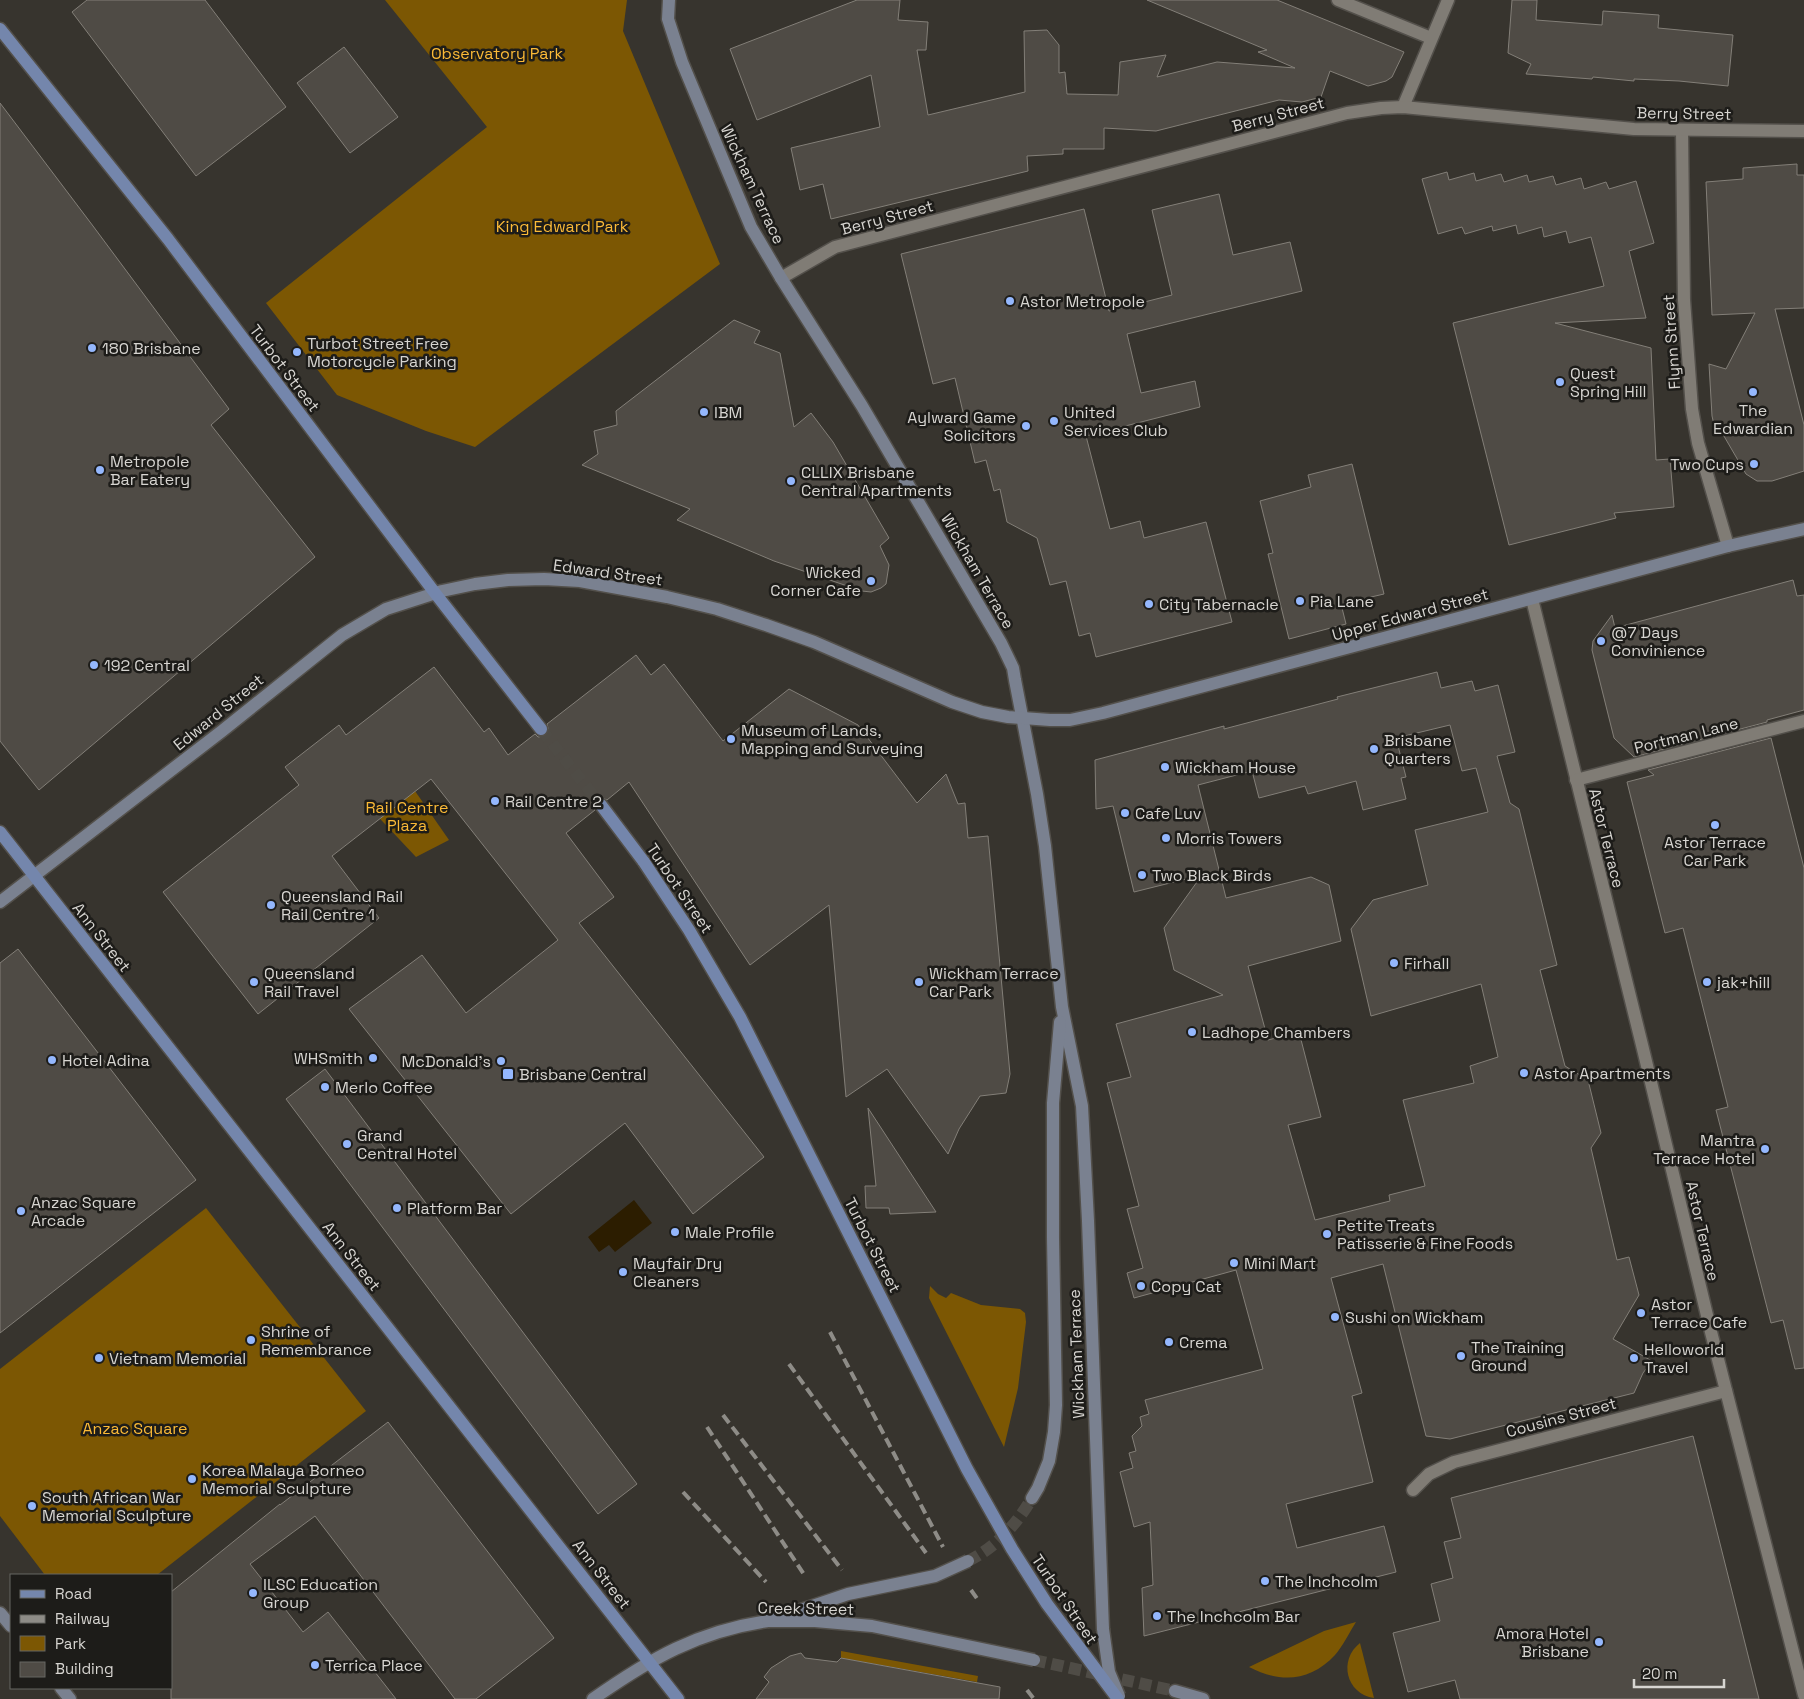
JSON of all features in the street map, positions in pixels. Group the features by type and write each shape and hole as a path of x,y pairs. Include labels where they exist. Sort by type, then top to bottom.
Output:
{"main road":[{"name":"Turbot Street","path":"0,29 168,239 435,593 541,729"},
{"name":"Turbot Street","path":"601,805 644,862 703,952 740,1017 989,1510 1047,1604 1119,1699"},
{"name":"Ann Street","path":"0,832 678,1699"}],"street":[{"name":"Wickham Terrace","path":"670,0 668,19 682,62 750,227 862,406 1001,644 1012,668 1034,774 1046,846 1062,1007 1082,1106 1103,1629 1109,1672 1119,1699"},
{"path":"1338,0 1431,38"},
{"path":"1403,107 1448,0"},
{"name":"Berry Street","path":"781,278 835,247 1347,113 1381,108 1403,107 1634,129 1804,131"},
{"name":"Flynn Street","path":"1682,131 1684,300 1692,409 1698,443 1728,546"},
{"name":"Upper Edward Street","path":"1022,719 1050,720 1088,717 1728,546 1804,529"},
{"name":"Edward Street","path":"0,902 222,731 342,635 378,613 435,593 475,584 508,580 544,579 589,582 716,609 790,633 967,708 988,714 1022,719"},
{"name":"Astor Terrace","path":"1532,599 1726,1391 1804,1695"},
{"name":"Portman Lane","path":"1576,780 1804,721"},
{"name":"Wickham Terrace","path":"1032,1498 1038,1488 1048,1460 1054,1432 1056,1405 1053,1103 1062,1007"},
{"name":"Cousins Street","path":"1413,1490 1429,1474 1454,1462 1726,1391"},
{"path":"768,1621 848,1594 935,1576 968,1561"},
{"path":"0,1613 10,1625"},
{"name":"Creek Street","path":"593,1699 649,1662 702,1636 733,1627 768,1621 815,1621 872,1626 1034,1660"},
{"path":"62,1689 70,1699"},
{"path":"1175,1691 1203,1699"}],"green space":[{"name":"King Edward Park","path":"385,0 627,0 623,31 720,264 475,447 426,431 337,395 266,303 487,127"},
{"name":"Rail Centre Plaza","path":"415,791 449,840 416,857 368,806"},
{"name":"Anzac Square","path":"206,1208 366,1411 158,1574 44,1574 0,1516 0,1369"},
{"path":"930,1286 938,1294 946,1298 951,1293 981,1305 1020,1309 1025,1313 1026,1322 1018,1388 1004,1447 929,1298"},
{"path":"1356,1622 1335,1655 1315,1671 1305,1675 1283,1677 1272,1676 1249,1667 1324,1631"},
{"path":"1360,1643 1374,1698 1364,1695 1357,1690 1351,1683 1348,1675 1349,1658 1353,1650"},
{"path":"841,1651 978,1676 977,1682 841,1658"}],"shaded area":[{"path":"634,1200 652,1223 615,1252 609,1245 599,1252 588,1237"}],"building":[{"path":"87,0 205,0 286,107 196,176 72,12"},
{"path":"857,0 900,0 898,20 928,22 926,50 917,50 928,115 1025,92 1024,31 1047,30 1059,45 1059,73 1065,72 1067,94 1118,95 1120,62 1166,55 1157,77 1217,62 1295,68 1258,52 1267,50 1147,0 1277,0 1404,52 1392,77 1386,81 1368,86 1330,71 1321,97 1302,102 1279,100 1156,131 1104,128 1104,149 1063,149 1063,154 1027,156 1028,171 831,219 823,184 800,190 791,148 880,127 871,75 757,120 730,49"},
{"path":"1512,0 1537,0 1536,20 1602,25 1603,11 1659,15 1658,28 1733,35 1728,86 1679,81 1634,79 1634,81 1526,74 1531,64 1508,53"},
{"path":"344,47 398,117 350,153 297,83"},
{"path":"0,103 229,409 211,425 315,557 39,790 0,741"},
{"path":"1797,164 1797,175 1804,175 1804,308 1775,309 1804,425 1804,471 1772,481 1757,481 1746,474 1721,431 1716,433 1712,416 1709,364 1726,369 1755,313 1712,315 1706,182 1743,179 1743,168"},
{"name":"Quest Spring Hill","path":"1447,172 1449,180 1474,173 1476,181 1501,174 1504,182 1527,175 1529,182 1553,176 1556,185 1581,178 1584,189 1606,182 1609,189 1636,181 1654,243 1629,251 1646,318 1555,323 1651,348 1656,460 1670,459 1674,507 1614,513 1616,518 1509,545 1453,323 1604,286 1591,237 1569,243 1566,231 1544,237 1542,227 1518,234 1516,225 1493,231 1492,226 1465,234 1462,227 1438,234 1422,179"},
{"path":"1219,194 1233,255 1290,242 1302,291 1127,334 1141,393 1195,381 1200,407 1086,436 1110,529 1140,521 1144,538 1206,522 1232,622 1096,657 1090,633 1079,636 1066,581 1050,585 1037,538 1007,522 1000,489 994,491 986,460 975,463 955,378 933,384 901,254 1084,209 1109,311 1172,295 1152,210"},
{"path":"734,320 760,331 754,343 780,353 794,427 811,413 833,442 889,538 880,546 889,565 886,584 881,588 871,592 862,591 774,561 677,520 690,509 582,465 598,454 594,431 617,425 616,411"},
{"path":"1352,464 1384,594 1341,604 1346,624 1289,639 1268,554 1273,553 1260,501 1311,487 1308,475"},
{"path":"1793,580 1797,596 1804,595 1804,710 1767,720 1767,722 1634,757 1614,738 1592,650 1593,641 1612,615 1615,628"},
{"path":"636,655 651,675 664,664 723,741 789,689 858,725 917,803 946,774 958,804 965,803 968,838 988,836 1010,1074 1006,1093 980,1096 959,1129 948,1154 887,1069 846,1097 829,905 750,965 629,782 607,800 600,797 596,799 593,806 595,810 566,833 614,897 579,923 764,1157 693,1214 625,1123 511,1214 349,1009 422,955 466,1013 558,940 431,779 332,856 379,918 258,1014 163,892 299,785 285,767 339,725 346,735 434,667 484,732 489,728 508,755 535,734 538,737 546,736 549,732 547,724"},
{"path":"1437,672 1441,688 1472,681 1475,691 1498,685 1515,752 1497,756 1510,803 1519,809 1557,965 1540,970 1565,1066 1588,1080 1601,1133 1591,1148 1617,1260 1629,1257 1639,1295 1613,1339 1652,1361 1643,1373 1634,1393 1450,1439 1426,1436 1383,1264 1331,1278 1362,1393 1352,1396 1373,1482 1286,1504 1297,1548 1384,1526 1396,1572 1144,1636 1142,1588 1153,1585 1150,1522 1134,1527 1120,1472 1133,1468 1129,1453 1136,1451 1132,1436 1142,1426 1140,1417 1149,1414 1145,1400 1263,1369 1236,1270 1134,1298 1127,1273 1143,1268 1127,1209 1139,1206 1107,1083 1131,1077 1116,1024 1223,995 1174,970 1164,928 1202,875 1134,892 1113,806 1096,809 1095,760 1224,726 1224,729 1338,699 1337,697","holes":["1450,725 1462,771 1476,768 1488,812 1415,830 1428,885 1373,900 1351,929 1371,1016 1481,984 1498,1057 1470,1066 1474,1083 1403,1100 1425,1186 1389,1195 1390,1201 1315,1220 1288,1125 1321,1117 1299,1032 1268,1040 1248,966 1341,941 1329,885 1311,877 1226,898 1198,785 1252,771 1259,798 1305,786 1308,794 1356,781 1363,810 1406,799 1401,778 1406,777 1396,738"]},
{"path":"1771,738 1804,868 1804,1368 1795,1369 1783,1320 1771,1323 1716,1110 1728,1107 1683,928 1665,933 1627,782 1654,775 1648,770"},
{"name":"Hotel Adina","path":"18,949 196,1180 0,1333 0,963"},
{"path":"325,1069 637,1484 598,1514 286,1099"},
{"path":"868,1108 936,1212 890,1214 889,1208 866,1208 865,1186 876,1186"},
{"path":"388,1422 554,1638 476,1699 455,1699 315,1516 250,1564 303,1632 328,1612 396,1699 171,1699 172,1591"},
{"path":"1693,1436 1759,1699 1460,1699 1455,1680 1408,1692 1393,1633 1440,1621 1431,1584 1453,1578 1444,1542 1461,1538 1451,1498"},
{"path":"801,1653 805,1658 837,1662 841,1658 1000,1687 999,1699 756,1699 769,1682 764,1677 771,1668 790,1656"}],"tunnel":[{"path":"541,729 601,805"},
{"path":"968,1561 978,1556 1005,1534 1032,1498"},
{"path":"1034,1660 1175,1691"}],"railway":[{"path":"830,1332 943,1547"},
{"path":"789,1364 926,1553"},
{"path":"723,1415 842,1570"},
{"path":"707,1427 805,1576"},
{"path":"683,1492 766,1582"},
{"path":"971,1590 978,1600"},
{"path":"1027,1690 1034,1699"}],"place":[{"name":"Astor Metropole","path":"1010,301"},
{"name":"180 Brisbane","path":"92,348"},
{"name":"Turbot Street Free Motorcycle Parking","path":"297,352"},
{"name":"Quest Spring Hill","path":"1560,382"},
{"name":"The Edwardian","path":"1753,392"},
{"name":"IBM","path":"704,412"},
{"name":"United Services Club","path":"1054,421"},
{"name":"Aylward Game Solicitors","path":"1026,426"},
{"name":"Two Cups","path":"1754,464"},
{"name":"Metropole Bar Eatery","path":"100,470"},
{"name":"CLLIX Brisbane Central Apartments","path":"791,481"},
{"name":"Wicked Corner Cafe","path":"871,581"},
{"name":"Pia Lane","path":"1300,601"},
{"name":"City Tabernacle","path":"1149,604"},
{"name":"@7 Days Convinience","path":"1601,641"},
{"name":"192 Central","path":"94,665"},
{"name":"Museum of Lands, Mapping and Surveying","path":"731,739"},
{"name":"Brisbane Quarters","path":"1374,749"},
{"name":"Wickham House","path":"1165,767"},
{"name":"Rail Centre 2","path":"495,801"},
{"name":"Cafe Luv","path":"1125,813"},
{"name":"Astor Terrace Car Park","path":"1715,825"},
{"name":"Morris Towers","path":"1166,838"},
{"name":"Two Black Birds","path":"1142,875"},
{"name":"Queensland Rail Rail Centre 1","path":"271,905"},
{"name":"Firhall","path":"1394,963"},
{"name":"Queensland Rail Travel","path":"254,982"},
{"name":"Wickham Terrace Car Park","path":"919,982"},
{"name":"jak+hill","path":"1707,982"},
{"name":"Ladhope Chambers","path":"1192,1032"},
{"name":"WHSmith","path":"373,1058"},
{"name":"Hotel Adina","path":"52,1060"},
{"name":"McDonald's","path":"501,1061"},
{"name":"Astor Apartments","path":"1524,1073"},
{"name":"Brisbane Central","path":"508,1074"},
{"name":"Merlo Coffee","path":"325,1087"},
{"name":"Grand Central Hotel","path":"347,1144"},
{"name":"Mantra Terrace Hotel","path":"1765,1149"},
{"name":"Platform Bar","path":"397,1208"},
{"name":"Anzac Square Arcade","path":"21,1211"},
{"name":"Male Profile","path":"675,1232"},
{"name":"Petite Treats Patisserie & Fine Foods","path":"1327,1234"},
{"name":"Mini Mart","path":"1234,1263"},
{"name":"Mayfair Dry Cleaners","path":"623,1272"},
{"name":"Copy Cat","path":"1141,1286"},
{"name":"Astor Terrace Cafe","path":"1641,1313"},
{"name":"Sushi on Wickham","path":"1335,1317"},
{"name":"Shrine of Remembrance","path":"251,1340"},
{"name":"Crema","path":"1169,1342"},
{"name":"The Training Ground","path":"1461,1356"},
{"name":"Vietnam Memorial","path":"99,1358"},
{"name":"Helloworld Travel","path":"1634,1358"},
{"name":"Korea Malaya Borneo Memorial Sculpture","path":"192,1479"},
{"name":"South African War Memorial Sculpture","path":"32,1506"},
{"name":"The Inchcolm","path":"1265,1581"},
{"name":"ILSC Education Group","path":"253,1593"},
{"name":"The Inchcolm Bar","path":"1157,1616"},
{"name":"Amora Hotel Brisbane","path":"1599,1642"},
{"name":"Terrica Place","path":"315,1665"}],"park label":[{"name":"Observatory Park","path":"497,53"}]}
